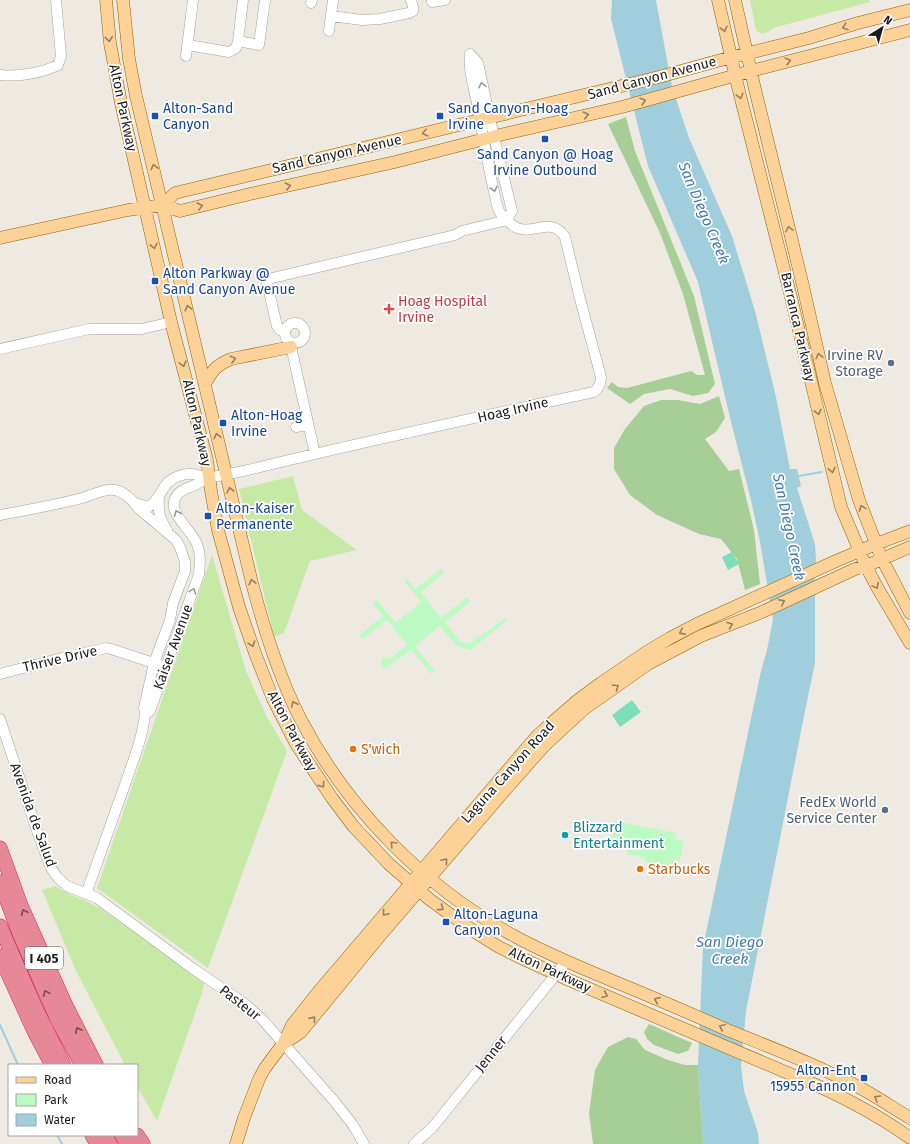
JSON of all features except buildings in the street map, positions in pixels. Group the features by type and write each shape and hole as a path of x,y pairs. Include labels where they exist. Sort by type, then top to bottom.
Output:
{"highway":[{"name":"I 405","path":"0,848 21,906 66,1006 95,1064"},
{"path":"0,882 20,935 58,1022 81,1064"},
{"path":"0,926 36,1009 64,1064"},
{"name":"I 405","path":"0,956 35,1033 51,1064"}],"main road":[{"name":"Alton Parkway","path":"106,0 108,29 114,71 171,322 207,460 218,530 239,607 273,699 296,744 314,774 353,826 377,851 415,887 451,916 488,940 519,957 556,974 816,1085 881,1119 910,1138"},
{"name":"Alton Parkway","path":"123,0 126,41 132,76 252,583 267,639 284,684 300,718 325,760 354,801 389,840 426,874 457,899 491,923 566,962 752,1040 852,1084 880,1099 910,1118"},
{"name":"Barranca Parkway","path":"718,0 841,506 866,566 877,588 910,643"},
{"name":"Barranca Parkway","path":"735,0 825,383 859,500 882,559 910,613"},
{"name":"Sand Canyon Avenue","path":"163,204 175,193 684,71 910,10"},
{"name":"Sand Canyon Avenue","path":"0,238 163,204 180,211 395,162 622,107 735,75 910,30"},
{"path":"205,384 213,370 218,365 227,361 290,345"},
{"name":"Laguna Canyon Road","path":"236,1144 244,1118 259,1079 265,1068 283,1044 301,1032 415,887 537,736 578,700 640,656 670,638 697,624 860,550 910,531"},
{"name":"Laguna Canyon Road","path":"426,874 544,746 584,709 648,664 701,636 762,612 820,584 910,547"}],"street":[{"path":"0,75 23,75 51,69 58,65 61,56 56,0"},
{"path":"186,56 193,0"},
{"path":"188,44 229,52 236,48 243,0"},
{"path":"238,41 260,45 264,0"},
{"path":"329,31 333,0"},
{"path":"331,16 362,20 380,19 409,13 413,10 411,0"},
{"path":"432,0 432,2 445,0"},
{"path":"285,331 280,330 277,326 267,282 268,279 507,220 499,211 487,161 489,138 469,65 470,54 478,63 485,119"},
{"name":"Hoag Irvine","path":"210,477 385,437 594,392 598,389 601,377 564,237 561,231 555,227 549,226 526,230 517,228 507,220"},
{"path":"0,349 89,329 142,329 171,322"},
{"path":"290,345 300,342 305,337 305,330 301,325 295,323 288,325 285,331 290,345 315,454"},
{"path":"296,427 308,425"},
{"path":"135,503 148,507 155,503 164,486 172,479 180,475 191,473 210,477"},
{"name":"Kaiser Avenue","path":"146,714 150,711 199,574 200,557 195,539 191,532 176,515 174,508 175,500 185,489 210,477"},
{"name":"Kaiser Avenue","path":"0,516 82,498 112,489 120,491 135,503 139,509 163,531 176,540 185,562 185,571 173,603 170,620 154,663 144,708 146,714 140,739 86,894"},
{"name":"Kaiser Avenue","path":"159,496 159,515 163,525 170,535"},
{"name":"Thrive Drive","path":"0,674 106,648 111,648 165,667"},
{"name":"Avenida de Salud","path":"0,719 38,834 51,868 58,878 67,886 86,894"},
{"name":"Pasteur","path":"86,894 96,898 106,905 192,968 240,1000 261,1018 335,1102 353,1125 364,1144"},
{"name":"Jenner","path":"414,1144 432,1128 566,962"}],"green space":[{"path":"750,0 869,0 870,2 773,28 762,34 756,30"},
{"path":"626,117 635,151 694,296 715,384 708,393 693,396 670,389 644,394 630,404 607,388 612,382 618,387 627,388 691,371 697,375 705,375 683,294 660,233 608,124"},
{"path":"719,396 725,418 716,432 705,439 729,471 739,469 754,530 760,584 745,590 737,559 721,539 699,534 657,515 630,495 614,469 614,448 625,429 644,406 661,400 678,400 700,404"},
{"path":"293,476 302,510 357,550 310,561 284,633 274,637 239,489"},
{"path":"732,552 739,564 728,570 722,557"},
{"path":"212,555 246,671 267,717 287,751 208,968 97,888"},
{"path":"442,568 444,573 421,592 441,618 467,597 470,602 445,622 461,642 470,643 506,618 507,620 471,650 457,646 440,626 415,646 435,671 431,674 411,650 385,669 381,664 383,656 385,658 388,656 390,659 407,645 387,620 363,639 358,636 383,616 373,603 375,602 375,599 395,622 400,619 401,620 421,602 405,582 405,577 415,589"},
{"path":"632,700 641,712 620,727 612,715"},
{"path":"614,821 676,833 675,839 684,841 680,861 674,860 673,867 646,863 645,859 634,855 627,855 628,845 626,841 611,837"},
{"path":"55,886 100,908 205,981 157,1121 138,1088 138,1064 124,1064 76,971 42,890"},
{"path":"649,1024 692,1043 688,1051 678,1054 654,1045 647,1039 644,1032"},
{"path":"628,1037 636,1039 645,1050 668,1060 685,1065 698,1065 703,1144 593,1144 589,1113 595,1070 608,1047"}],"water":[{"name":"San Diego Creek","path":"612,0 656,0 672,87 689,138 732,236 755,311 776,397 790,469 797,469 801,486 797,488 815,544 815,663 746,1011 741,1066 744,1091 758,1133 759,1144 703,1144 698,1065 703,947 773,619 760,542 751,500 698,282 648,166 611,19"}],"waterway":[{"path":"798,476 822,472"},
{"path":"0,1025 18,1064"},
{"path":"58,1136 62,1144"}],"place":[{"name":"Alton-Sand Canyon","path":"155,116"},
{"name":"Sand Canyon-Hoag Irvine","path":"440,116"},
{"name":"Sand Canyon @ Hoag Irvine Outbound","path":"545,139"},
{"name":"Alton Parkway @ Sand Canyon Avenue","path":"155,281"},
{"name":"Hoag Hospital Irvine","path":"389,309"},
{"name":"Irvine RV Storage","path":"891,363"},
{"name":"Alton-Hoag Irvine","path":"223,423"},
{"name":"Alton-Kaiser Permanente","path":"208,516"},
{"name":"S'wich","path":"353,749"},
{"name":"FedEx World Service Center","path":"885,810"},
{"name":"Blizzard Entertainment","path":"565,835"},
{"name":"Starbucks","path":"640,869"},
{"name":"Alton-Laguna Canyon","path":"446,922"},
{"name":"Alton-Ent 15955 Cannon","path":"864,1078"}]}
